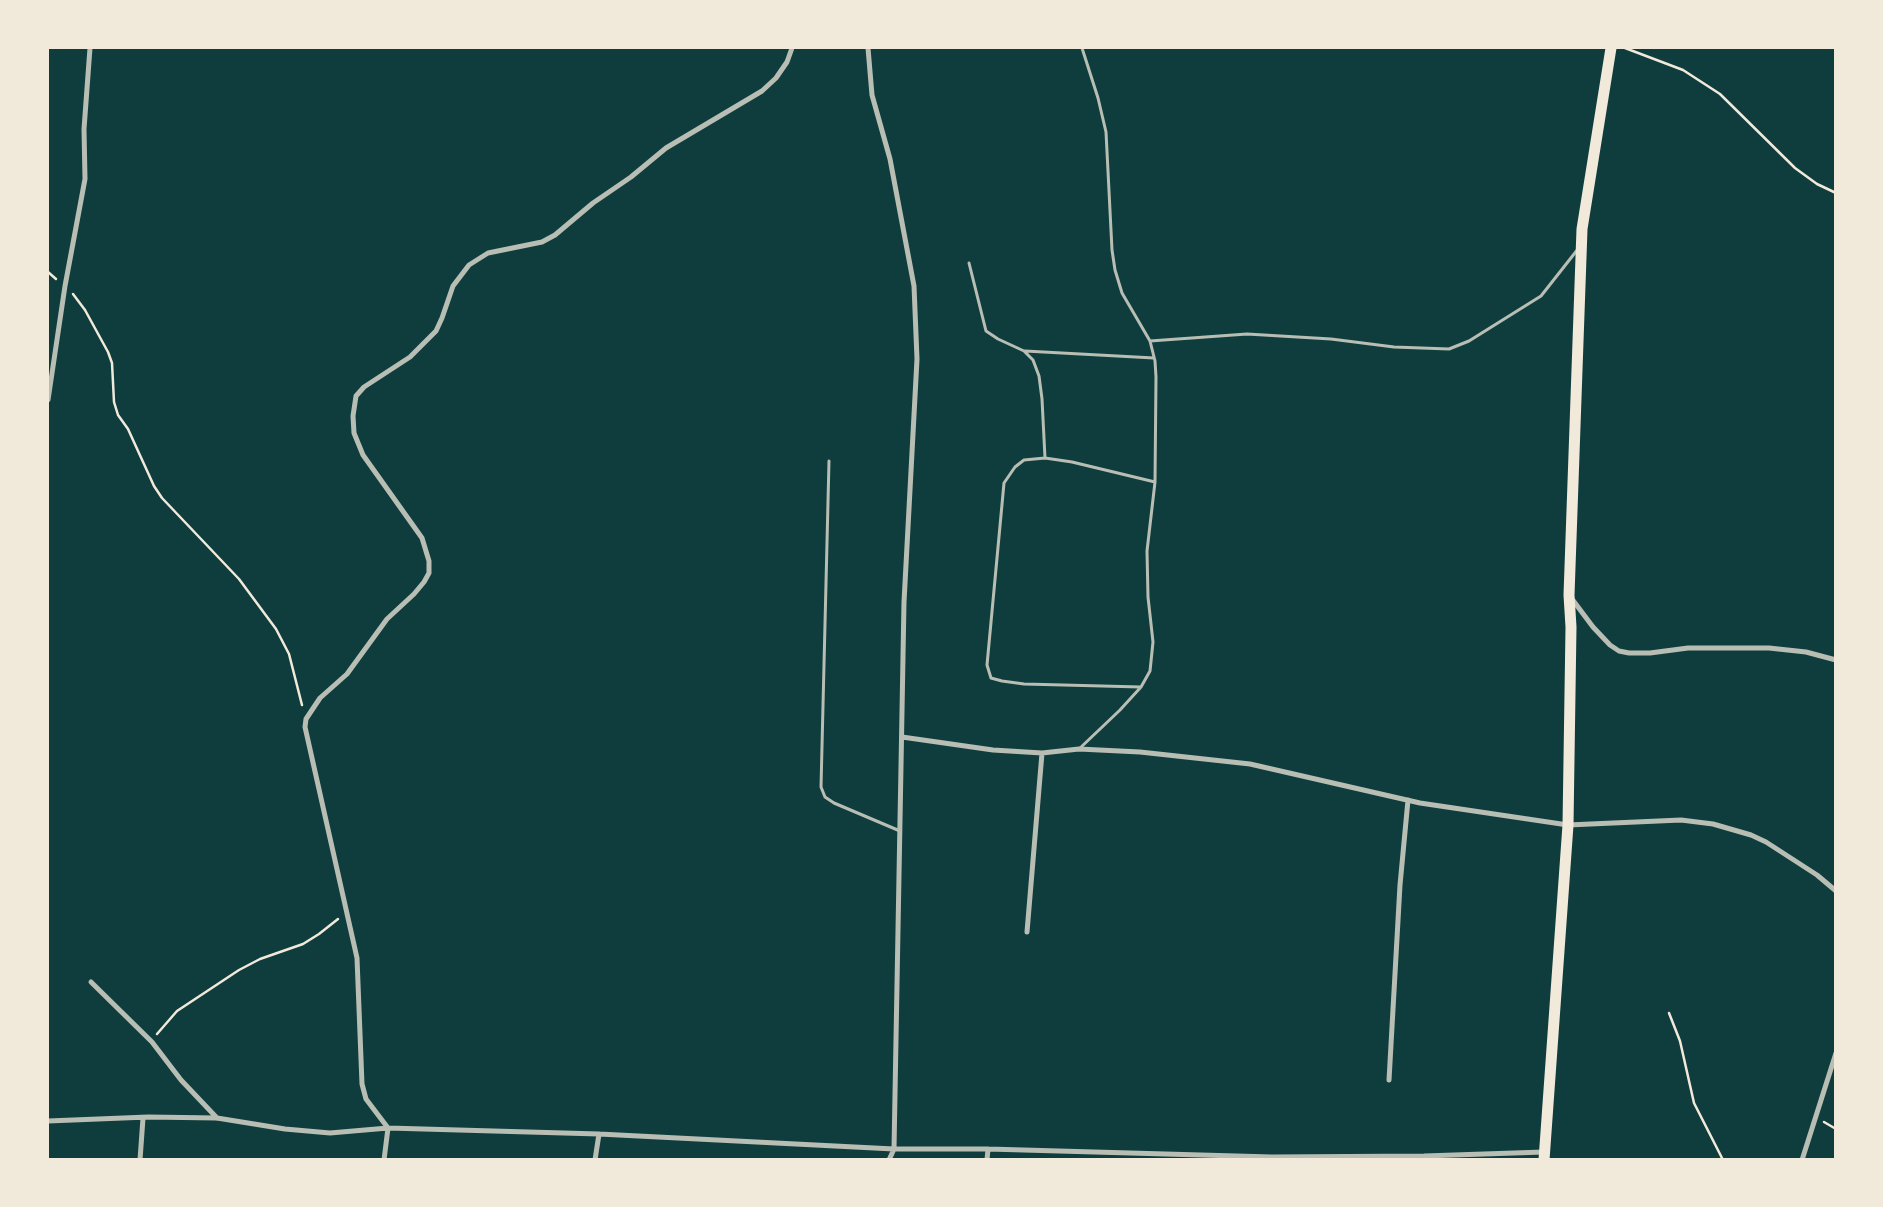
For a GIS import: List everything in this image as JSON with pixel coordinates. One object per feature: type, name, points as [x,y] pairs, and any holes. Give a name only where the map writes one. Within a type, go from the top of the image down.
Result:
[{"type":"highway","points":[[1544,1156],[1568,825],[1571,627],[1569,595],[1581,245],[1611,48]]},
{"type":"street","points":[[48,400],[65,286],[86,179],[84,128],[90,48]]},
{"type":"street","points":[[384,1160],[388,1128],[366,1099],[362,1084],[356,958],[306,737],[306,719],[320,698],[355,664],[373,636],[387,619],[424,582],[429,573],[429,561],[422,538],[363,455],[354,433],[353,408],[356,396],[364,387],[410,357],[436,331],[453,286],[469,265],[488,253],[542,242],[555,235],[593,203],[666,148],[762,91],[776,78],[787,62],[792,48]]},
{"type":"street","points":[[868,48],[872,95],[890,159],[914,286],[917,359],[904,602],[894,1149],[889,1160]]},
{"type":"street","points":[[1569,595],[1592,627],[1619,651],[1650,653],[1688,648],[1769,648],[1806,652],[1836,660]]},
{"type":"street","points":[[902,737],[993,750],[1042,753],[1079,749],[1140,752],[1250,764],[1408,800],[1568,825],[1681,820],[1713,824],[1751,834],[1766,842],[1817,875],[1836,891]]},
{"type":"street","points":[[1027,932],[1042,753]]},
{"type":"street","points":[[1389,1080],[1400,885],[1408,800]]},
{"type":"street","points":[[91,982],[152,1042],[181,1080],[218,1118]]},
{"type":"street","points":[[1802,1160],[1836,1053]]},
{"type":"street","points":[[140,1160],[143,1118]]},
{"type":"street","points":[[48,1121],[218,1118],[285,1129],[330,1133],[388,1128],[599,1134],[894,1149],[988,1149],[1272,1158],[1544,1156]]},
{"type":"street","points":[[596,1160],[599,1134]]},
{"type":"street","points":[[987,1160],[988,1149]]},
{"type":"lane","points":[[1079,749],[1141,687],[1150,671],[1153,658],[1148,597],[1147,551],[1155,482],[1156,378],[1150,342],[1122,293],[1115,270],[1112,250],[1106,132],[1098,98],[1082,48]]},
{"type":"lane","points":[[1150,342],[1247,334],[1331,339],[1394,347],[1449,349],[1469,341],[1541,296],[1581,245]]},
{"type":"lane","points":[[969,263],[986,331],[1024,351],[1033,360],[1042,400],[1045,458]]},
{"type":"lane","points":[[1024,351],[1154,358]]},
{"type":"lane","points":[[1141,687],[1002,682],[991,678],[987,665],[1004,483],[1015,467],[1024,460],[1045,458],[1072,462],[1155,482]]},
{"type":"lane","points":[[829,461],[821,787],[824,797],[834,803],[901,831]]},
{"type":"path","points":[[1625,48],[1683,70],[1720,94],[1796,168],[1817,184],[1836,193]]},
{"type":"path","points":[[48,272],[74,294],[86,310],[108,352],[112,363],[114,402],[118,415],[130,435],[154,486],[162,498],[238,579],[276,629],[289,654],[306,719]]},
{"type":"path","points":[[152,1042],[177,1010],[246,966],[303,944],[319,934],[346,911]]},
{"type":"path","points":[[1668,1013],[1680,1041],[1694,1103],[1723,1160]]}]
